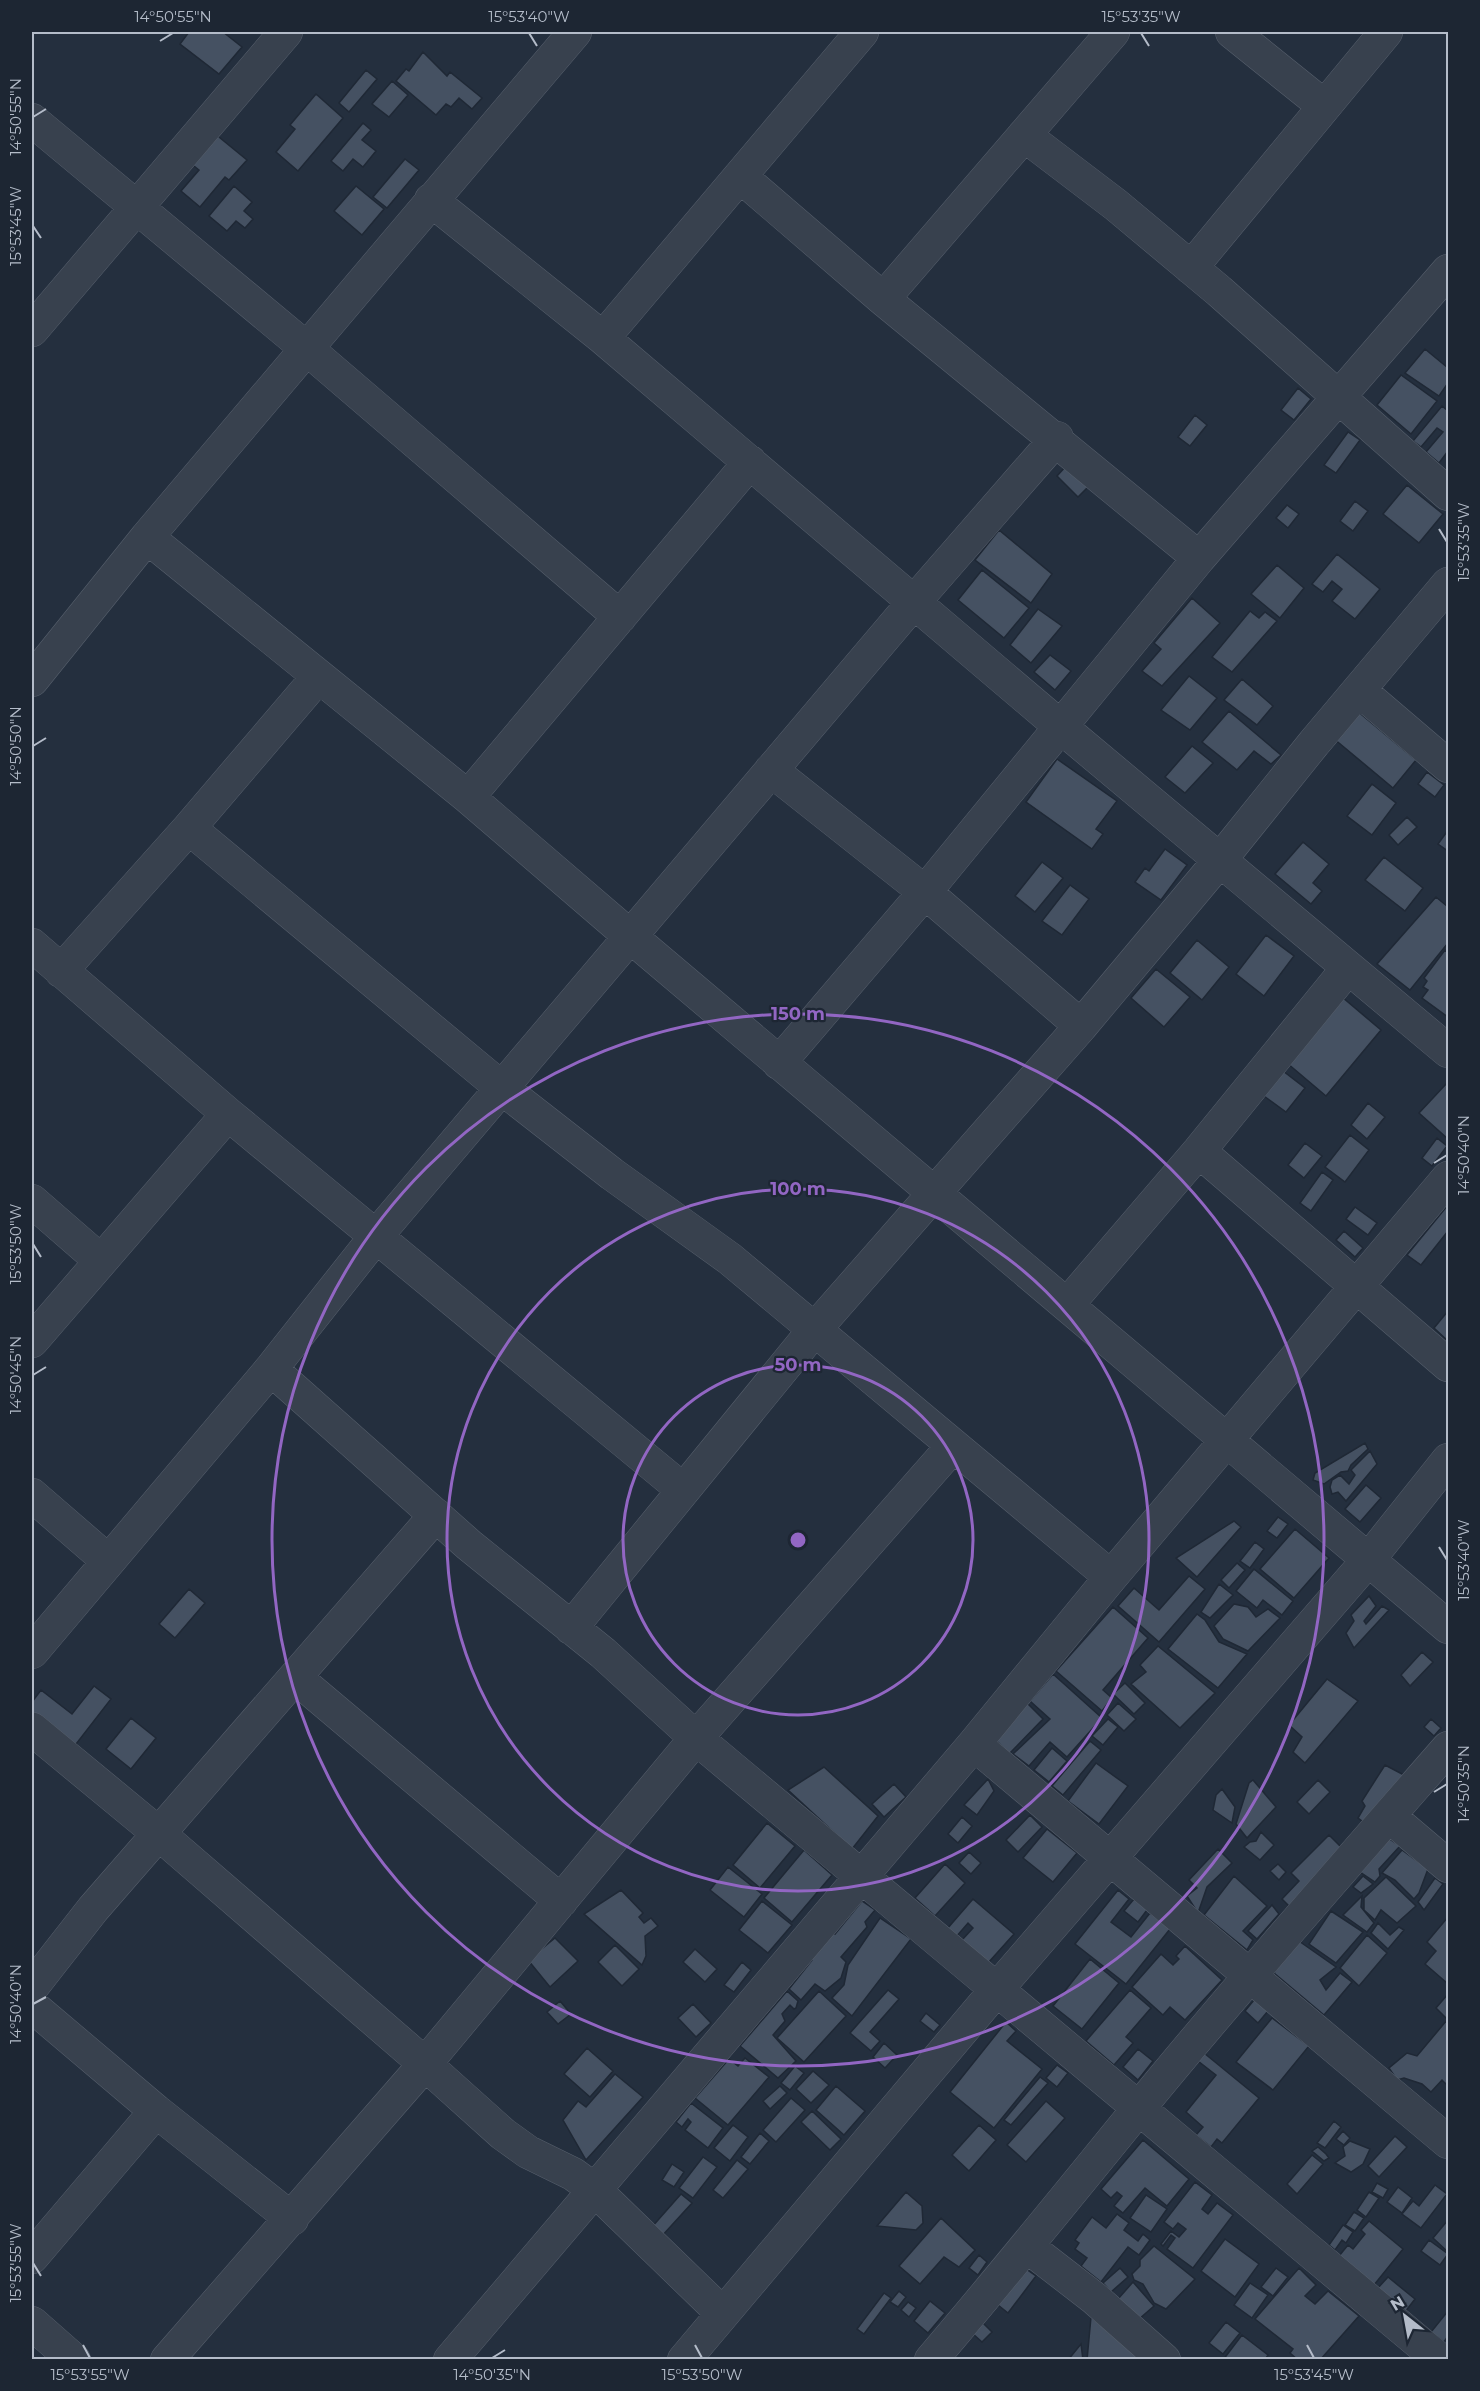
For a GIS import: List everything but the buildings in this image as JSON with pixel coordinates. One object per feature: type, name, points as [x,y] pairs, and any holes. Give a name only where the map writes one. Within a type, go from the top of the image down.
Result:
[{"type":"street","points":[[34,671],[575,32]]},
{"type":"street","points":[[603,338],[862,32]]},
{"type":"street","points":[[883,298],[1113,32]]},
{"type":"street","points":[[1232,32],[1324,106]]},
{"type":"street","points":[[1191,268],[1386,32]]},
{"type":"street","points":[[32,330],[136,208],[268,38]]},
{"type":"street","points":[[32,120],[306,348],[620,617]]},
{"type":"street","points":[[1024,135],[1116,205],[1191,268],[1449,494]]},
{"type":"street","points":[[740,176],[883,298],[1057,438],[1199,558]]},
{"type":"street","points":[[431,200],[603,338],[1061,727],[1449,1051]]},
{"type":"street","points":[[779,1063],[925,892],[1199,558],[1449,271]]},
{"type":"street","points":[[32,1652],[107,1560],[271,1369],[377,1235],[914,602],[1057,438]]},
{"type":"street","points":[[468,797],[750,462]]},
{"type":"street","points":[[147,537],[468,797],[631,938],[1449,1627]]},
{"type":"street","points":[[571,1628],[682,1489],[815,1329],[1081,1026],[1449,584]]},
{"type":"street","points":[[62,971],[189,828],[318,677]]},
{"type":"street","points":[[1359,690],[1449,766]]},
{"type":"street","points":[[771,770],[925,892],[1081,1026]]},
{"type":"street","points":[[189,828],[503,1089],[612,1174],[730,1259],[1111,1577]]},
{"type":"street","points":[[32,945],[228,1114],[682,1489]]},
{"type":"street","points":[[1066,1305],[1199,1151],[1348,968]]},
{"type":"street","points":[[32,1341],[228,1114]]},
{"type":"street","points":[[1199,1151],[1449,1365]]},
{"type":"street","points":[[450,2360],[860,1875],[974,1744],[1111,1577],[1449,1178]]},
{"type":"street","points":[[32,1201],[101,1261]]},
{"type":"street","points":[[271,1369],[500,1572],[603,1653],[696,1738],[1440,2360]]},
{"type":"street","points":[[167,2360],[426,2064],[696,1738],[953,1446]]},
{"type":"street","points":[[684,2360],[997,1989],[1369,1559],[1449,1460]]},
{"type":"street","points":[[32,1495],[107,1560]]},
{"type":"street","points":[[32,1987],[93,1908],[436,1515]]},
{"type":"street","points":[[295,1677],[561,1901]]},
{"type":"street","points":[[32,1729],[158,1833],[426,2064],[516,2145],[573,2174],[595,2190],[722,2313]]},
{"type":"street","points":[[974,1744],[1252,1974],[1449,2142]]},
{"type":"street","points":[[931,2360],[1028,2247],[1139,2108],[1252,1974],[1449,1748]]},
{"type":"street","points":[[1389,1816],[1449,1866]]},
{"type":"street","points":[[32,2006],[156,2111],[292,2219]]},
{"type":"street","points":[[32,2257],[156,2111]]},
{"type":"street","points":[[1028,2247],[1095,2298],[1164,2360]]},
{"type":"street","points":[[32,2323],[74,2360]]}]
